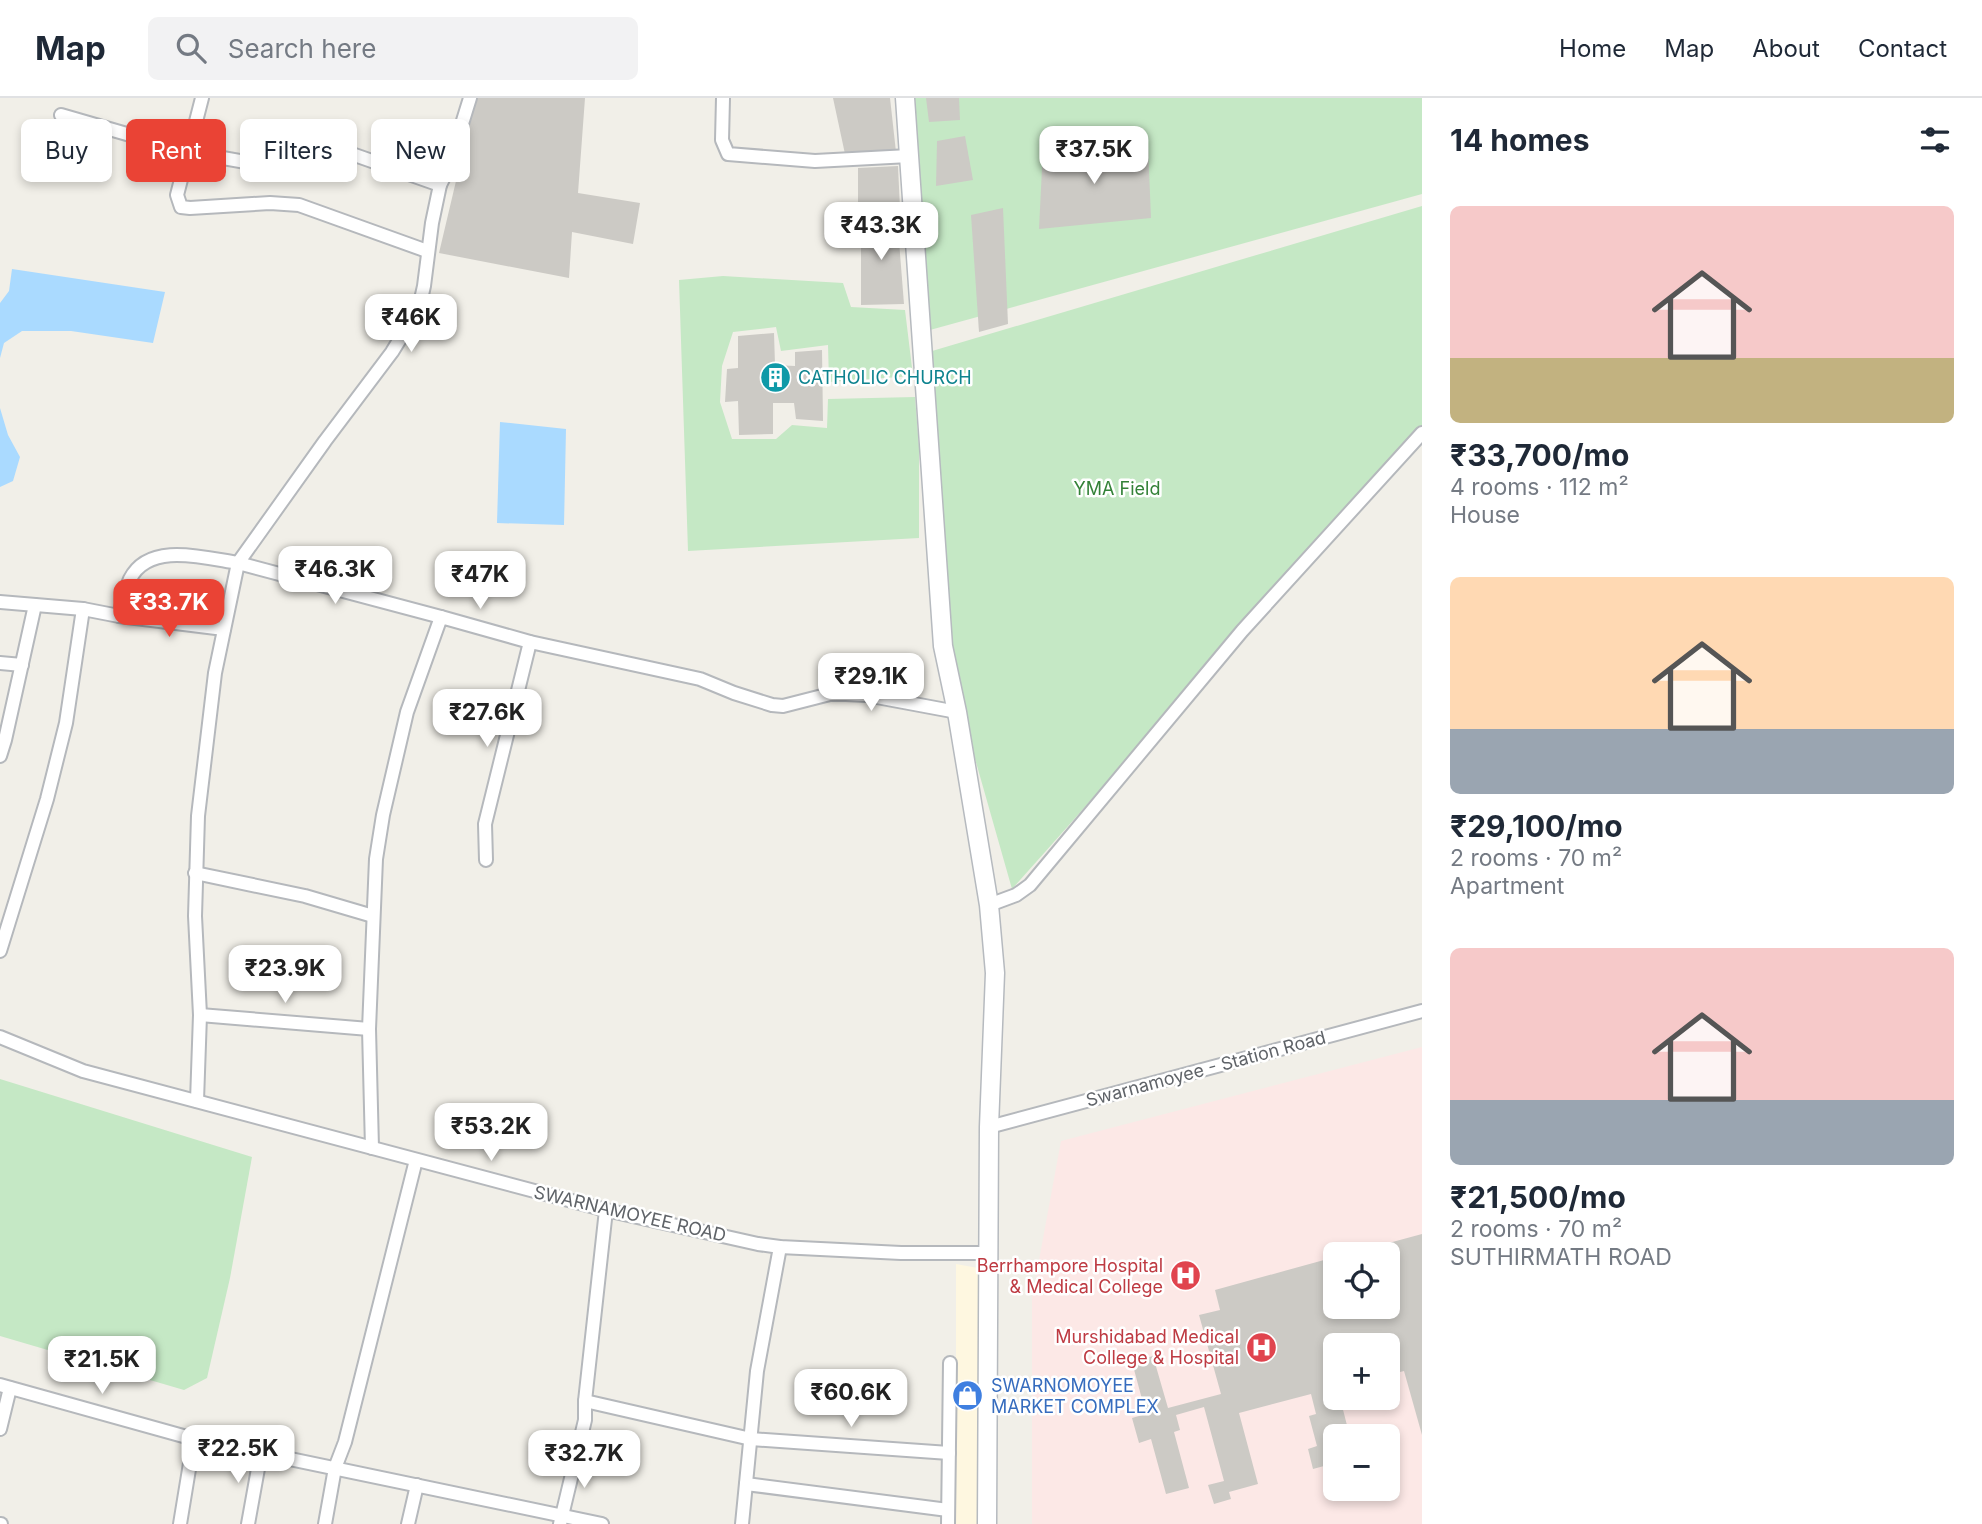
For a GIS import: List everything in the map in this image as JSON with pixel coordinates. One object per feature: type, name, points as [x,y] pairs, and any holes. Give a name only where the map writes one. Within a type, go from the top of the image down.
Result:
[{"type":"street","points":[[197,119],[202,98]]},
{"type":"street","points":[[197,1101],[200,1015],[195,873],[198,816],[215,673],[238,563],[392,352],[419,308],[440,185],[448,169],[470,98]]},
{"type":"street","points":[[723,98],[722,141],[728,154],[815,161],[909,156]]},
{"type":"street","points":[[905,98],[943,646],[957,712],[989,905],[995,973],[989,1127],[987,1524]]},
{"type":"street","points":[[61,115],[126,134]]},
{"type":"street","points":[[357,157],[440,185]]},
{"type":"street","points":[[181,182],[177,195],[181,207],[270,203],[299,205],[427,251]]},
{"type":"street","points":[[989,905],[1016,895],[1030,885],[1242,631],[1422,433]]},
{"type":"street","points":[[118,616],[130,579],[142,565],[163,555],[184,555],[238,563],[530,642],[700,679],[772,705],[783,706],[830,694],[846,694],[866,695],[957,712]]},
{"type":"street","points":[[0,602],[83,609],[224,629]]},
{"type":"street","points":[[0,757],[35,604]]},
{"type":"street","points":[[0,951],[47,799],[66,723],[83,609]]},
{"type":"street","points":[[372,1147],[369,1029],[376,859],[407,712],[441,617]]},
{"type":"street","points":[[486,860],[485,824],[530,642]]},
{"type":"street","points":[[0,663],[22,665]]},
{"type":"street","points":[[195,873],[305,896],[373,916]]},
{"type":"street","name":"Swarnamoyee - Station Road","points":[[989,1127],[1422,1011]]},
{"type":"street","points":[[200,1015],[369,1029]]},
{"type":"street","name":"SWARNAMOYEE ROAD","points":[[0,1037],[83,1070],[606,1210],[780,1247],[901,1253],[988,1253]]},
{"type":"street","points":[[325,1524],[335,1468],[345,1442],[416,1160]]},
{"type":"street","points":[[561,1520],[585,1420],[606,1210]]},
{"type":"street","points":[[742,1524],[757,1371],[780,1247]]},
{"type":"street","points":[[948,1524],[950,1363]]},
{"type":"street","points":[[0,1429],[5,1387],[194,1439],[417,1485],[561,1520],[602,1524]]},
{"type":"street","points":[[585,1401],[751,1439],[949,1453]]},
{"type":"street","points":[[180,1524],[194,1439]]},
{"type":"street","points":[[248,1524],[261,1452]]},
{"type":"street","points":[[746,1484],[948,1510]]},
{"type":"street","points":[[408,1524],[417,1485]]},
{"type":"shaded area","name":"Berrhampore Hospital & Medical College","points":[[1422,1047],[1422,1524],[1032,1524],[1032,1298],[1061,1141]]},
{"type":"shaded area","name":"SWARNOMOYEE MARKET COMPLEX","points":[[956,1264],[978,1268],[982,1524],[956,1524]]},
{"type":"green space","points":[[915,98],[1422,98],[1422,194],[930,330]]},
{"type":"green space","name":"YMA Field","points":[[1422,206],[1422,425],[1349,503],[1012,889],[943,646],[922,354]]},
{"type":"green space","points":[[723,276],[843,283],[851,307],[905,310],[913,376],[829,382],[828,345],[781,351],[776,327],[733,332],[722,366],[720,402],[732,439],[776,439],[792,425],[827,428],[828,399],[915,397],[919,447],[919,538],[688,551],[679,280]]},
{"type":"green space","points":[[0,1079],[252,1157],[230,1278],[207,1378],[184,1390],[0,1336]]},
{"type":"water","points":[[12,269],[165,292],[153,343],[71,331],[22,331],[4,343],[0,358],[0,303],[9,291]]},
{"type":"water","points":[[0,408],[8,435],[20,457],[13,481],[0,487]]},
{"type":"water","points":[[500,422],[566,429],[564,525],[497,523]]},
{"type":"building","points":[[473,98],[585,98],[578,193],[640,203],[633,244],[572,232],[569,278],[439,253],[456,182],[470,182],[470,122]]},
{"type":"building","points":[[833,98],[890,98],[896,152],[845,154]]},
{"type":"building","points":[[926,98],[959,98],[960,120],[929,122]]},
{"type":"building","points":[[965,136],[973,180],[936,186],[937,141]]},
{"type":"building","points":[[1148,146],[1151,218],[1039,229],[1043,148]]},
{"type":"building","points":[[898,166],[900,209],[858,212],[858,168]]},
{"type":"building","points":[[1003,208],[1008,324],[979,332],[971,215]]},
{"type":"building","points":[[897,216],[904,304],[861,305],[861,219]]},
{"type":"building","name":"CATHOLIC CHURCH","points":[[774,333],[775,365],[795,366],[795,352],[822,350],[823,421],[796,419],[794,403],[773,403],[773,434],[739,435],[738,401],[725,402],[727,369],[738,368],[738,336]]},
{"type":"building","points":[[1422,1234],[1422,1435],[1404,1371],[1400,1372],[1400,1333],[1323,1333],[1323,1410],[1343,1410],[1347,1424],[1323,1424],[1323,1466],[1313,1469],[1308,1449],[1317,1446],[1309,1416],[1316,1414],[1311,1394],[1239,1413],[1258,1484],[1229,1492],[1231,1499],[1214,1504],[1208,1485],[1224,1481],[1204,1407],[1176,1415],[1180,1430],[1174,1432],[1189,1488],[1166,1494],[1151,1439],[1139,1443],[1132,1418],[1146,1414],[1132,1362],[1153,1356],[1168,1408],[1221,1394],[1199,1315],[1220,1310],[1215,1290],[1323,1260],[1323,1319],[1400,1319],[1400,1242],[1392,1242]]},
{"type":"place","name":"CATHOLIC CHURCH","points":[[775,378]]},
{"type":"place","name":"Berrhampore Hospital & Medical College","points":[[1186,1276]]},
{"type":"place","name":"Murshidabad Medical College & Hospital","points":[[1262,1347]]},
{"type":"place","name":"SWARNOMOYEE MARKET COMPLEX","points":[[968,1396]]}]
